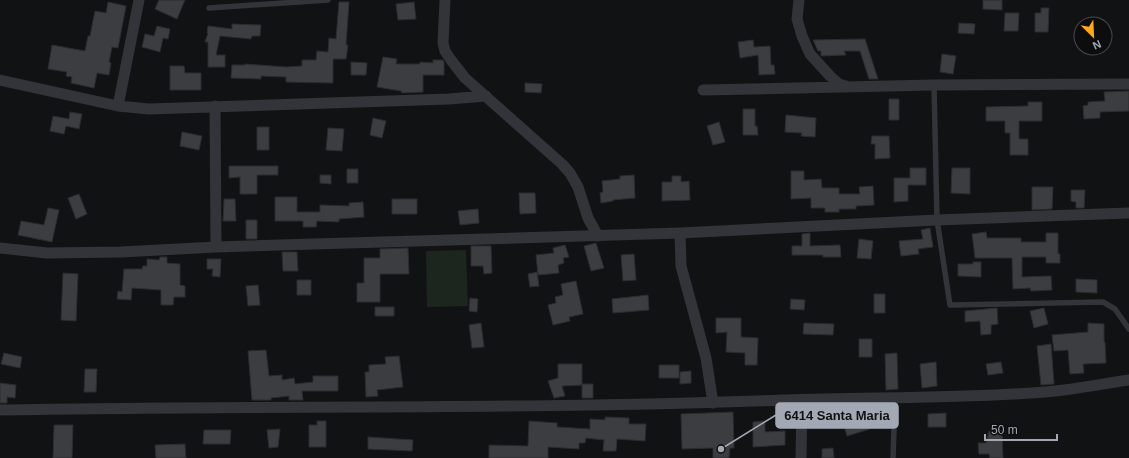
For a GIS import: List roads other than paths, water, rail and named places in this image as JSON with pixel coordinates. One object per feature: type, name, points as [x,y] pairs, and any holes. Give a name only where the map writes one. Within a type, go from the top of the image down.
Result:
[{"type":"street","points":[[118,106],[139,0]]},
{"type":"street","points":[[444,0],[443,43],[451,60],[465,78],[552,154],[570,174],[578,187],[588,218],[598,236]]},
{"type":"street","points":[[799,0],[797,19],[802,36],[810,54],[839,84],[851,87]]},
{"type":"street","points":[[0,80],[118,106],[149,109],[449,99],[486,96]]},
{"type":"street","points":[[703,90],[934,85],[1129,84]]},
{"type":"street","points":[[215,106],[216,247]]},
{"type":"street","points":[[0,248],[47,252],[121,252],[216,247],[680,233],[937,220],[1129,213]]},
{"type":"street","points":[[680,233],[681,266],[706,358],[713,403]]},
{"type":"street","points":[[0,410],[713,403],[895,399],[1047,392],[1129,380]]},
{"type":"street","points":[[801,458],[802,400]]},
{"type":"lane","points":[[209,8],[328,0]]},
{"type":"lane","points":[[934,85],[937,220],[950,305],[1103,302],[1115,310],[1129,329]]},
{"type":"lane","points":[[893,458],[895,399]]},
{"type":"place","name":"6414 Santa Maria","points":[[721,449]]}]
